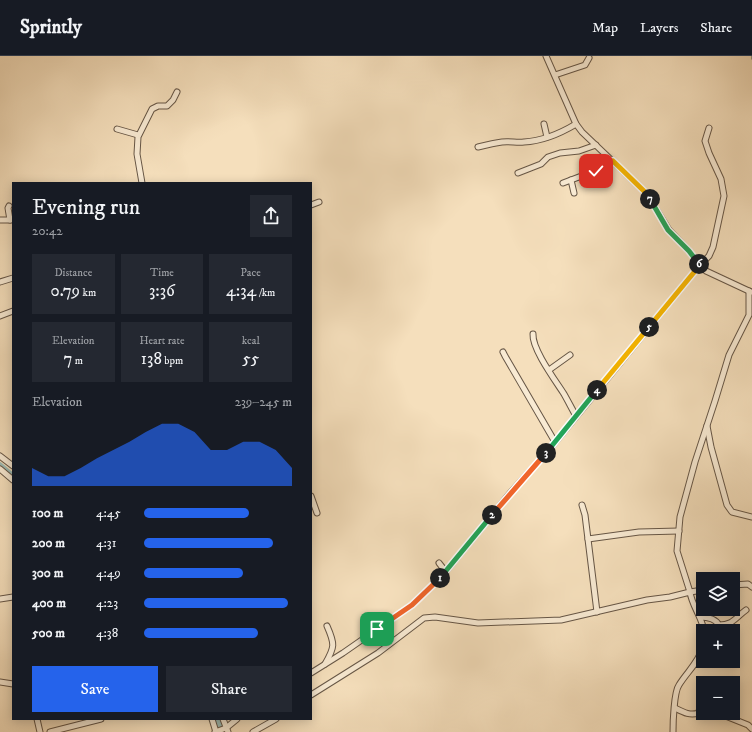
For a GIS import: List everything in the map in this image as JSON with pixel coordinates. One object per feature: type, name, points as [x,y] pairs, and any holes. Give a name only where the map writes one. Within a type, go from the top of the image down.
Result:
[{"type":"street","points":[[546,56],[576,124],[582,132],[647,194],[668,230],[706,271],[750,292],[749,315],[729,355],[687,489],[679,531],[677,551],[694,606],[703,624]]},
{"type":"street","points":[[555,75],[584,65],[588,58]]},
{"type":"street","points":[[142,182],[138,154],[138,135],[152,109],[158,106],[167,106],[173,100],[177,92]]},
{"type":"street","points":[[544,124],[547,137]]},
{"type":"street","points":[[478,146],[506,142],[528,142],[564,131],[576,124]]},
{"type":"street","points":[[312,672],[412,605],[446,572],[511,492],[555,442],[709,256],[713,247],[724,196],[721,179],[709,154],[705,141],[709,128]]},
{"type":"street","points":[[117,129],[138,135]]},
{"type":"street","points":[[518,173],[541,164],[548,158],[560,153],[579,151],[596,145]]},
{"type":"street","points":[[563,183],[608,166],[613,161]]},
{"type":"street","points":[[571,180],[574,193]]},
{"type":"street","points":[[312,205],[319,202]]},
{"type":"street","points":[[0,220],[10,220],[7,207]]},
{"type":"street","points":[[0,282],[12,278]]},
{"type":"street","points":[[0,316],[12,311]]},
{"type":"street","points":[[533,334],[535,345],[576,416]]},
{"type":"street","points":[[503,352],[555,442]]},
{"type":"street","points":[[549,370],[570,355]]},
{"type":"street","points":[[707,426],[711,447],[727,505],[732,512],[752,517]]},
{"type":"street","points":[[0,456],[12,465]]},
{"type":"street","points":[[0,469],[12,479]]},
{"type":"street","points":[[312,499],[317,513]]},
{"type":"street","points":[[582,505],[585,515],[597,612]]},
{"type":"street","points":[[588,539],[639,532],[679,531]]},
{"type":"street","points":[[439,563],[446,572]]},
{"type":"street","points":[[740,585],[748,584],[752,587]]},
{"type":"street","points":[[312,694],[378,653],[424,618],[435,617],[478,623],[561,620],[647,600],[696,591]]},
{"type":"street","points":[[0,599],[12,597]]},
{"type":"street","points":[[700,617],[707,617],[716,621],[719,625],[726,625],[732,623],[746,610]]},
{"type":"street","points":[[324,665],[333,650],[332,637],[327,626]]},
{"type":"street","points":[[673,732],[676,693],[678,686],[696,662]]},
{"type":"street","points":[[0,682],[12,684]]},
{"type":"street","points":[[675,708],[688,714],[696,713]]},
{"type":"street","points":[[37,720],[40,732]]},
{"type":"street","points":[[50,732],[94,720]]},
{"type":"street","points":[[212,720],[216,732],[226,730],[236,720]]},
{"type":"street","points":[[223,720],[226,730]]},
{"type":"street","points":[[253,732],[274,720]]},
{"type":"street","points":[[736,720],[748,725],[752,729]]},
{"type":"waterway","points":[[0,465],[12,475]]},
{"type":"waterway","points":[[218,720],[221,732]]},
{"type":"route","points":[[377,629],[412,605],[442,576],[511,492],[548,451],[700,265],[689,251],[668,230],[647,194],[613,161],[608,166],[596,171]]}]
